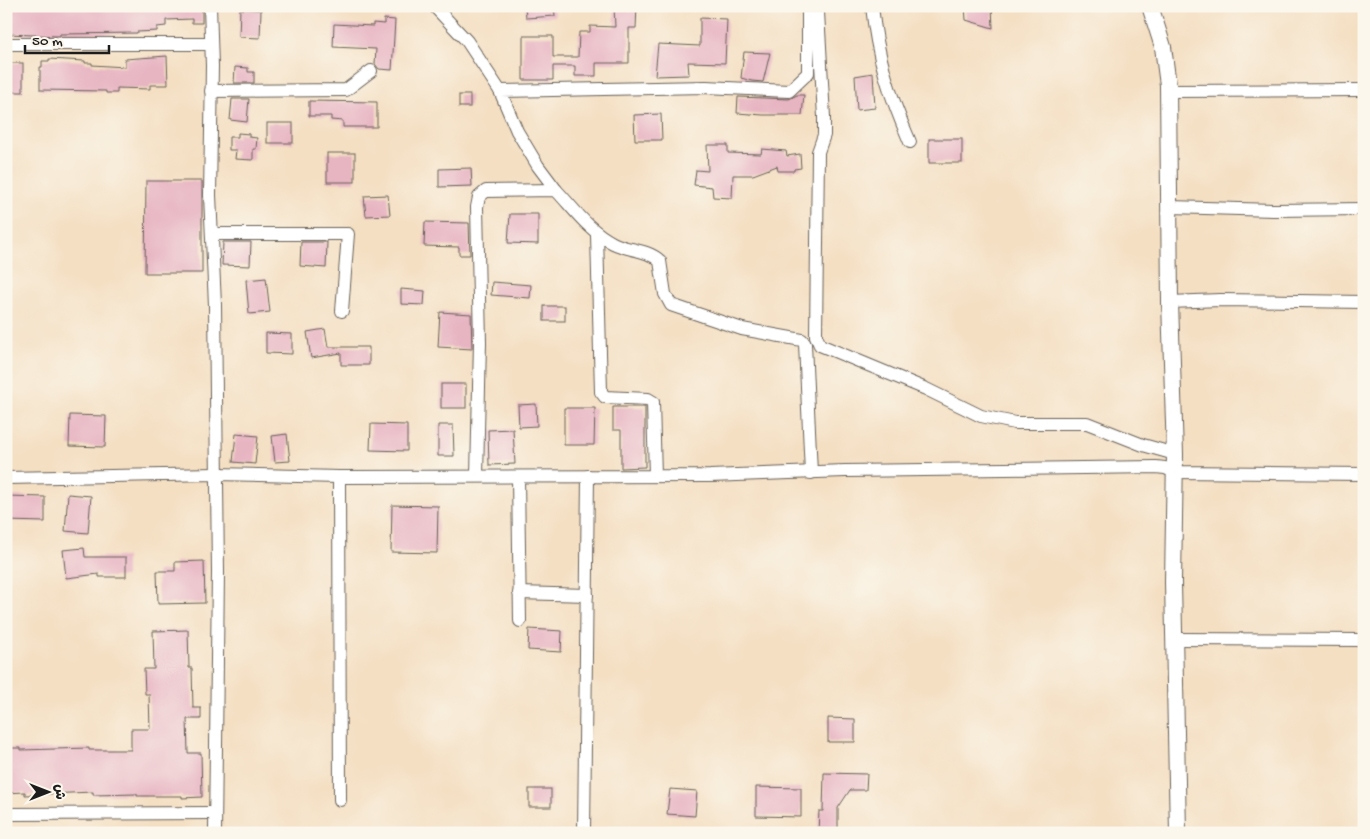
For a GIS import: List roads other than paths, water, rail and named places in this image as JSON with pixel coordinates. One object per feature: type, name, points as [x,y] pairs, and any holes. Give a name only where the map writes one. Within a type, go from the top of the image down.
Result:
[{"type":"main road","points":[[1154,10],[1165,56],[1168,91],[1170,302],[1176,472],[1173,582],[1178,833]]},
{"type":"street","points":[[210,6],[210,195],[215,305],[218,572],[214,833]]},
{"type":"street","points":[[434,6],[467,42],[500,91],[517,131],[538,166],[556,190],[597,234],[615,244],[654,255],[660,261],[665,294],[671,305],[742,329],[802,340],[805,344],[811,473]]},
{"type":"street","points":[[500,91],[706,87],[790,91],[808,74],[808,6]]},
{"type":"street","points":[[820,6],[818,12],[824,124],[824,135],[818,152],[816,336],[820,345],[926,389],[981,416],[1015,423],[1087,423],[1143,445],[1175,454]]},
{"type":"street","points":[[872,6],[876,40],[885,76],[894,104],[910,142]]},
{"type":"street","points":[[6,44],[210,44]]},
{"type":"street","points":[[211,91],[346,90],[371,71]]},
{"type":"street","points":[[1168,91],[1364,90]]},
{"type":"street","points":[[477,476],[480,342],[477,207],[479,198],[486,191],[556,190]]},
{"type":"street","points":[[1170,207],[1274,210],[1364,209]]},
{"type":"street","points":[[212,234],[348,234],[342,311]]},
{"type":"street","points":[[597,234],[601,392],[605,398],[648,399],[653,402],[655,476]]},
{"type":"street","points":[[1170,302],[1220,300],[1364,302]]},
{"type":"street","points":[[6,478],[216,474],[339,477],[710,476],[1156,467],[1176,472],[1364,474]]},
{"type":"street","points":[[518,476],[520,621]]},
{"type":"street","points":[[584,833],[588,476]]},
{"type":"street","points":[[339,477],[340,800]]},
{"type":"street","points":[[520,593],[587,595]]},
{"type":"street","points":[[1174,639],[1364,640]]},
{"type":"street","points":[[6,814],[214,813]]}]
